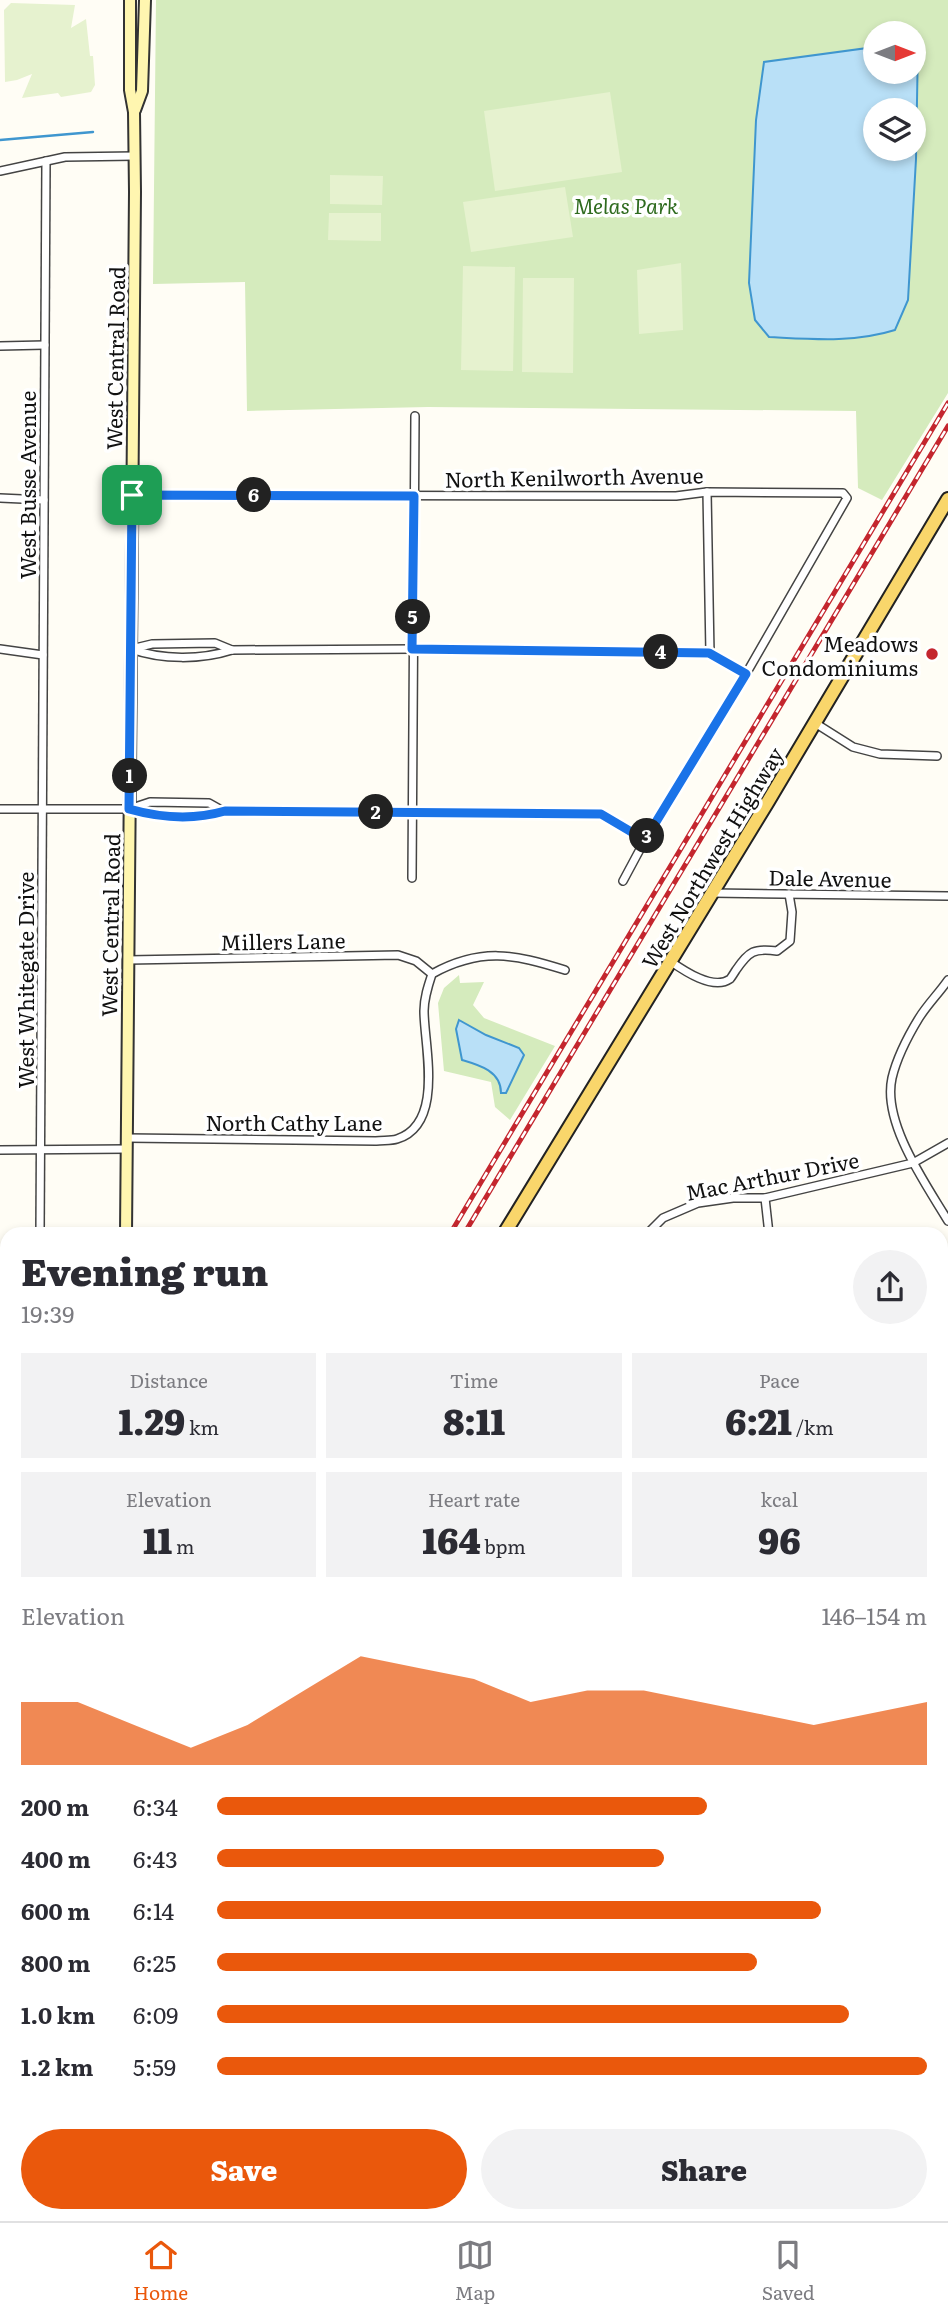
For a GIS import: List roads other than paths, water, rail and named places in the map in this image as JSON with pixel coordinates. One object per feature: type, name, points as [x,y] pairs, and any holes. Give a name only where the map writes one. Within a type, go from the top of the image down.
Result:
[{"type":"main road","name":"West Central Road","points":[[126,1227],[135,156],[134,112],[130,90],[130,0]]},
{"type":"main road","name":"West Central Road","points":[[134,112],[142,91],[145,0]]},
{"type":"main road","name":"West Northwest Highway","points":[[508,1227],[948,499]]},
{"type":"street","points":[[0,171],[65,157],[135,156]]},
{"type":"street","name":"West Busse Avenue","points":[[41,810],[46,161]]},
{"type":"street","points":[[0,346],[45,345]]},
{"type":"street","points":[[412,878],[415,416]]},
{"type":"street","points":[[707,492],[709,653]]},
{"type":"street","name":"North Kenilworth Avenue","points":[[132,495],[676,496],[707,492],[843,493],[847,498],[746,674]]},
{"type":"street","points":[[0,498],[44,500]]},
{"type":"street","points":[[131,649],[152,644],[215,643],[232,650]]},
{"type":"street","points":[[0,649],[43,655]]},
{"type":"street","points":[[131,649],[151,656],[213,656],[232,650],[412,649],[709,653],[746,674],[623,881]]},
{"type":"street","points":[[815,723],[853,747],[880,754],[937,756]]},
{"type":"street","points":[[129,809],[150,802],[209,803],[225,811]]},
{"type":"street","points":[[0,809],[129,809],[150,815],[204,818],[225,811],[601,814],[645,840]]},
{"type":"street","name":"West Whitegate Drive","points":[[40,1227],[41,810]]},
{"type":"street","name":"Dale Avenue","points":[[711,894],[948,896]]},
{"type":"street","points":[[670,961],[699,980],[730,979],[745,957],[753,951],[777,951],[790,941],[792,912],[789,894]]},
{"type":"street","name":"Millers Lane","points":[[128,960],[398,955],[416,961],[432,974]]},
{"type":"street","points":[[432,974],[454,962],[502,956],[523,957],[565,970]]},
{"type":"street","name":"North Cathy Lane","points":[[0,1150],[127,1144],[398,1139],[418,1123],[429,1086],[430,1068],[424,1009],[432,974]]},
{"type":"street","points":[[948,980],[920,1016],[903,1046],[891,1079],[892,1106],[899,1131],[913,1163],[948,1221]]},
{"type":"street","name":"Mac Arthur Drive","points":[[654,1227],[663,1218],[698,1203],[733,1198],[765,1198],[913,1163],[948,1143]]},
{"type":"street","points":[[765,1198],[768,1227]]},
{"type":"water","points":[[863,49],[863,84],[917,84],[917,98],[863,98],[863,161],[916,161],[908,300],[895,330],[848,338],[769,337],[755,320],[749,283],[756,120],[764,62]]},
{"type":"water","points":[[459,1020],[486,1035],[519,1048],[524,1055],[506,1093],[501,1093],[497,1079],[488,1070],[462,1060],[456,1029]]},
{"type":"waterway","points":[[0,140],[93,132]]},
{"type":"railway","points":[[454,1227],[948,403]]},
{"type":"railway","points":[[468,1227],[948,426]]},
{"type":"place","name":"Meadows Condominiums","points":[[932,654]]},
{"type":"park label","name":"Melas Park","points":[[626,204]]}]
